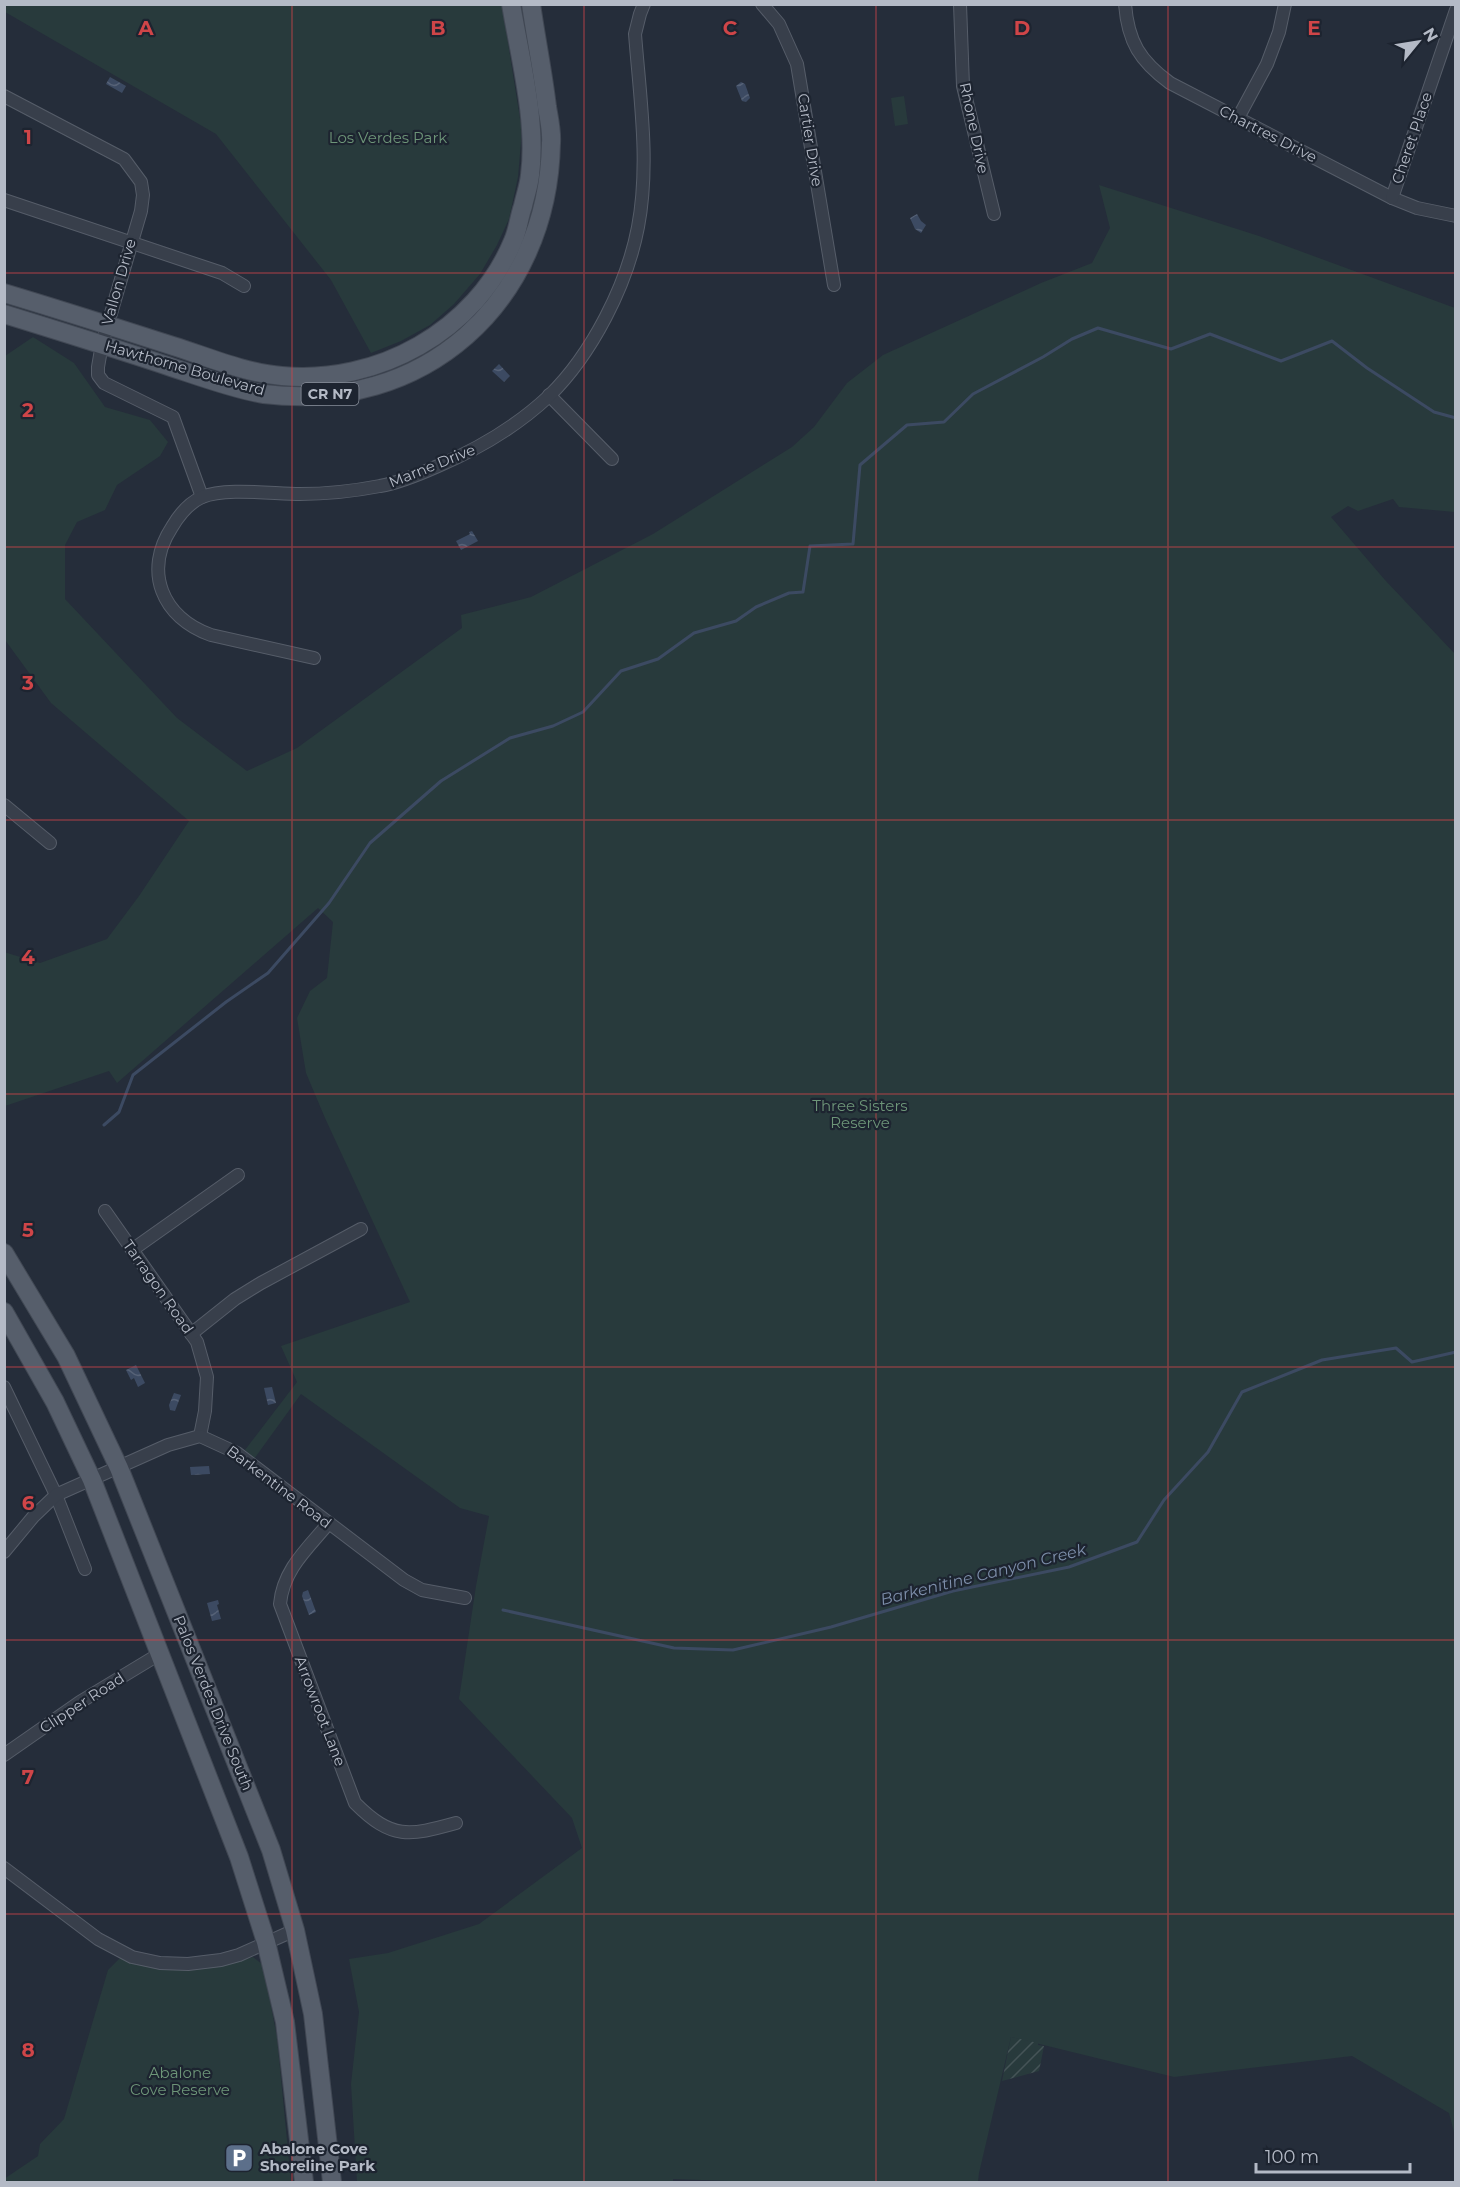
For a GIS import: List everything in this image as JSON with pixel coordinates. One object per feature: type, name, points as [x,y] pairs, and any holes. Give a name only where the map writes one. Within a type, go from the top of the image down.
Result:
[{"type":"main road","name":"Hawthorne Boulevard","points":[[4,293],[234,366],[281,376],[322,377],[369,368],[400,356],[451,324],[477,299],[497,272],[513,240],[530,176],[532,147],[528,107],[511,4]]},
{"type":"main road","name":"Hawthorne Boulevard","points":[[4,314],[203,377],[262,393],[315,396],[360,390],[405,375],[448,352],[479,325],[508,289],[527,254],[542,211],[549,173],[551,141],[531,4]]},
{"type":"main road","points":[[519,269],[518,257],[534,210],[531,202],[524,199]]},
{"type":"main road","name":"Palos Verdes Drive South","points":[[4,1253],[66,1356],[119,1468],[271,1850],[295,1930],[313,2014],[332,2182]]},
{"type":"main road","name":"Palos Verdes Drive South","points":[[4,1312],[55,1402],[92,1480],[239,1857],[266,1942],[285,2022],[304,2182]]},
{"type":"street","name":"Marne Drive","points":[[202,497],[224,492],[304,494],[383,486],[437,466],[486,443],[549,395],[575,365],[613,303],[638,229],[643,196],[644,158],[635,34],[644,4]]},
{"type":"street","name":"Cartier Drive","points":[[762,4],[779,24],[797,64],[834,285]]},
{"type":"street","name":"Rhone Drive","points":[[960,4],[963,86],[994,214]]},
{"type":"street","name":"Chartres Drive","points":[[1125,4],[1131,37],[1139,54],[1152,71],[1170,83],[1392,198],[1426,211],[1455,216]]},
{"type":"street","points":[[1238,118],[1267,64],[1279,32],[1285,4]]},
{"type":"street","name":"Cheret Place","points":[[1392,198],[1455,10]]},
{"type":"street","name":"Vallon Drive","points":[[4,96],[124,159],[141,182],[141,210],[106,324],[98,375],[104,382],[173,417],[202,497]]},
{"type":"street","points":[[4,200],[222,273],[244,286]]},
{"type":"street","points":[[549,395],[612,459]]},
{"type":"street","points":[[202,497],[177,518],[158,554],[158,572],[169,605],[183,621],[197,630],[314,658]]},
{"type":"street","points":[[4,805],[50,843]]},
{"type":"street","points":[[132,1250],[238,1175]]},
{"type":"street","name":"Tarragon Road","points":[[105,1211],[197,1342],[207,1377],[205,1411],[200,1436]]},
{"type":"street","points":[[191,1334],[235,1299],[261,1283],[361,1230]]},
{"type":"street","points":[[4,1387],[56,1495],[84,1569]]},
{"type":"street","points":[[4,1552],[33,1517],[56,1495],[168,1445],[200,1436]]},
{"type":"street","name":"Barkentine Road","points":[[200,1436],[237,1453],[404,1580],[422,1590],[465,1598]]},
{"type":"street","name":"Arrowroot Lane","points":[[328,1524],[291,1568],[281,1589],[280,1604],[355,1803],[370,1818],[395,1831],[417,1833],[456,1823]]},
{"type":"street","name":"Clipper Road","points":[[4,1755],[80,1702],[161,1653]]},
{"type":"street","points":[[4,1868],[98,1939],[132,1957],[160,1963],[188,1964],[221,1960],[239,1955],[295,1930]]},
{"type":"green space","name":"Los Verdes Park","points":[[4,5],[502,5],[522,131],[518,177],[509,219],[480,274],[454,304],[430,325],[401,341],[371,353],[331,280],[216,134],[5,12]]},
{"type":"green space","points":[[904,96],[908,124],[895,126],[891,98]]},
{"type":"green space","name":"Three Sisters Reserve","points":[[1099,185],[1259,236],[1455,308],[1455,512],[1399,507],[1393,499],[1358,511],[1348,506],[1331,517],[1385,580],[1455,654],[1455,2136],[1449,2113],[1352,2056],[1174,2077],[1011,2037],[978,2182],[760,2182],[673,2179],[673,2182],[357,2182],[351,2084],[359,2012],[349,1959],[388,1953],[479,1924],[582,1848],[572,1818],[459,1699],[489,1516],[460,1508],[301,1394],[254,1459],[245,1450],[297,1382],[281,1346],[410,1302],[306,1073],[297,1018],[310,991],[327,978],[333,922],[318,908],[117,1083],[109,1071],[5,1106],[4,952],[40,963],[107,939],[189,821],[51,703],[5,640],[5,356],[33,337],[74,363],[105,407],[150,420],[168,442],[160,456],[117,485],[105,510],[77,522],[65,545],[65,599],[177,718],[247,771],[297,748],[462,628],[461,615],[531,597],[653,534],[792,447],[814,427],[847,383],[883,355],[1041,283],[1092,263],[1110,228]]},
{"type":"green space","name":"Abalone Cove Reserve","points":[[253,1957],[263,1965],[277,2037],[291,2182],[5,2182],[4,2179],[38,2156],[40,2144],[64,2119],[108,1970],[120,1958],[137,1964],[170,1970],[203,1968]]},
{"type":"green space","points":[[1011,2037],[1044,2046],[1039,2071],[1002,2081]]},
{"type":"water","points":[[110,77],[126,86],[122,93],[106,84]]},
{"type":"water","points":[[741,82],[745,84],[750,98],[746,102],[742,101],[736,86]]},
{"type":"water","points":[[917,214],[926,225],[921,233],[915,229],[910,218]]},
{"type":"water","points":[[499,364],[510,376],[504,382],[492,371]]},
{"type":"water","points":[[472,531],[478,541],[461,550],[456,541]]},
{"type":"water","points":[[136,1365],[145,1383],[138,1387],[134,1378],[131,1380],[126,1370]]},
{"type":"water","points":[[272,1387],[276,1403],[268,1405],[264,1388]]},
{"type":"water","points":[[174,1393],[181,1395],[175,1411],[170,1410],[169,1405]]},
{"type":"water","points":[[209,1466],[210,1474],[191,1475],[190,1467]]},
{"type":"water","points":[[308,1590],[316,1612],[309,1615],[302,1596],[303,1592]]},
{"type":"water","points":[[218,1600],[221,1619],[212,1621],[207,1603]]},
{"type":"waterway","points":[[104,1125],[119,1112],[133,1075],[226,1002],[268,973],[329,903],[370,843],[441,781],[510,738],[553,726],[583,712],[621,671],[658,659],[694,633],[736,621],[756,607],[789,593],[803,592],[810,546],[853,544],[860,465],[907,425],[944,422],[973,394],[1072,339],[1098,328],[1171,349],[1210,334],[1281,361],[1332,341],[1367,368],[1434,412],[1456,418]]},
{"type":"waterway","name":"Barkenitine Canyon Creek","points":[[503,1610],[674,1648],[733,1650],[831,1627],[953,1591],[1069,1567],[1137,1542],[1164,1500],[1208,1452],[1242,1392],[1322,1360],[1396,1348],[1412,1362],[1456,1352]]},
{"type":"place","name":"Abalone Cove Shoreline Park","points":[[239,2158]]}]
